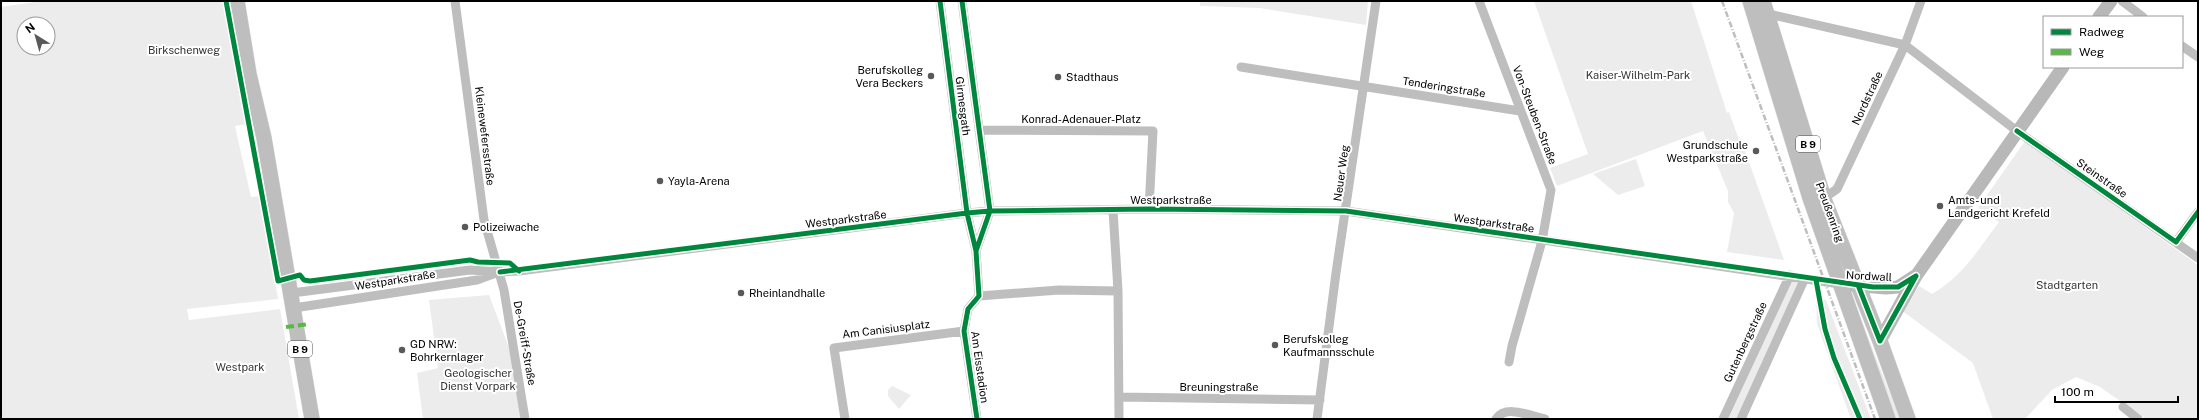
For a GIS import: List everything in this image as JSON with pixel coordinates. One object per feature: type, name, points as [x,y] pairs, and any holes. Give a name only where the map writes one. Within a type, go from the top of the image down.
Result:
[{"type":"main road","name":"B 9","points":[[237,1],[293,301],[312,419]]},
{"type":"main road","name":"Preußenring","points":[[1758,7],[1824,198],[1880,341],[1908,419]]},
{"type":"main road","name":"Preußenring","points":[[1758,7],[1810,198],[1888,419]]},
{"type":"street","name":"Kleinewefersstraße","points":[[455,1],[484,220],[500,272]]},
{"type":"street","name":"Girmesgath","points":[[940,1],[967,213]]},
{"type":"street","name":"Girmesgath","points":[[962,1],[990,211]]},
{"type":"street","name":"Neuer Weg","points":[[1317,419],[1336,273],[1376,1]]},
{"type":"street","name":"Von-Steuben-Straße","points":[[1479,1],[1551,190],[1542,241]]},
{"type":"street","name":"Nordstraße","points":[[1824,198],[1837,189],[1905,45],[1921,1]]},
{"type":"street","points":[[2100,16],[2111,1]]},
{"type":"street","points":[[2122,1],[2142,16]]},
{"type":"street","name":"Steinstraße","points":[[1758,7],[1905,45],[2017,131],[2198,258]]},
{"type":"street","points":[[2183,47],[2198,57]]},
{"type":"street","points":[[1241,67],[1364,86]]},
{"type":"street","name":"Nordwall","points":[[1880,341],[1898,307],[1913,284],[1916,276],[2062,68]]},
{"type":"street","name":"Tenderingstraße","points":[[1364,86],[1520,111]]},
{"type":"street","name":"Konrad-Adenauer-Platz","points":[[979,130],[1153,131],[1149,209]]},
{"type":"street","name":"Westparkstraße","points":[[293,301],[470,270],[500,272],[967,213],[990,211],[1149,209],[1346,211],[1542,241],[1790,275],[1840,284]]},
{"type":"street","points":[[1113,210],[1118,291],[1119,419]]},
{"type":"street","points":[[976,251],[990,211]]},
{"type":"street","points":[[2176,242],[2198,212]]},
{"type":"street","points":[[967,213],[976,251],[979,296],[1059,290],[1118,291]]},
{"type":"street","name":"Westparkstraße","points":[[1509,362],[1542,241]]},
{"type":"street","name":"Westparkstraße","points":[[293,301],[477,280],[500,272]]},
{"type":"street","name":"De-Greiff-Straße","points":[[500,272],[525,419]]},
{"type":"street","name":"Gutenbergstraße","points":[[1723,419],[1790,275]]},
{"type":"street","name":"Nordwall","points":[[1840,284],[1886,288],[1898,287],[1916,276]]},
{"type":"street","points":[[1741,419],[1805,278]]},
{"type":"street","name":"Am Eisstadion","points":[[977,419],[964,331],[968,310],[979,296]]},
{"type":"street","name":"Am Canisiusplatz","points":[[845,419],[834,348],[964,331]]},
{"type":"street","name":"Breuningstraße","points":[[1119,398],[1320,400]]},
{"type":"street","points":[[2123,407],[2138,419]]},
{"type":"street","points":[[1496,419],[1499,414],[1507,410],[1545,419]]},
{"type":"green space","points":[[42,1],[224,1],[247,124],[235,126],[251,197],[260,196],[278,299],[187,309],[189,320],[280,309],[299,419],[1,419],[1,7]]},
{"type":"green space","points":[[1200,1],[1368,1],[1366,25],[1259,8],[1200,6]]},
{"type":"green space","name":"Kaiser-Wilhelm-Park","points":[[1534,1],[1691,1],[1727,113],[1729,112],[1742,148],[1744,148],[1784,260],[1727,252],[1734,213],[1728,202],[1728,191],[1703,131],[1557,186],[1550,168],[1588,154]]},
{"type":"green space","name":"Stadtgarten","points":[[2025,141],[2198,265],[2198,419],[2146,419],[2100,387],[2076,377],[2052,390],[2025,419],[1993,419],[1973,363],[1901,310],[1919,286],[1932,294],[1943,287],[1961,271],[1999,222],[1978,208]]},
{"type":"green space","points":[[1636,159],[1645,186],[1618,195],[1593,174]]},
{"type":"green space","points":[[1792,281],[1801,283],[1738,419],[1728,419]]},
{"type":"green space","name":"Geologischer Dienst Vorpark","points":[[489,295],[519,374],[520,419],[423,419],[417,373],[438,368],[429,300]]},
{"type":"green space","points":[[1816,298],[1826,300],[1871,419],[1851,419],[1817,324]]},
{"type":"green space","points":[[1857,309],[1900,419],[1891,419]]},
{"type":"green space","points":[[892,386],[911,395],[899,409],[888,396],[888,390]]},
{"type":"railway","points":[[1722,1],[1875,419]]},
{"type":"marked path","points":[[286,327],[309,324]]},
{"type":"cycle path","points":[[226,1],[278,281],[300,275],[304,280],[310,281],[470,260],[478,262],[510,263],[519,271]]},
{"type":"cycle path","points":[[940,1],[967,213],[976,251],[979,296],[968,309],[964,331],[977,419]]},
{"type":"cycle path","points":[[962,1],[990,211],[976,251]]},
{"type":"cycle path","points":[[2017,131],[2176,242],[2198,212]]},
{"type":"cycle path","points":[[500,272],[967,213],[990,211],[1149,209],[1346,211],[1873,287],[1898,287],[1916,276]]},
{"type":"cycle path","points":[[1880,341],[1916,276]]},
{"type":"cycle path","points":[[1816,280],[1825,329],[1834,358],[1860,419]]},
{"type":"cycle path","points":[[1858,285],[1880,341]]},
{"type":"place","name":"Berufskolleg Vera Beckers","points":[[931,76]]},
{"type":"place","name":"Stadthaus","points":[[1058,77]]},
{"type":"place","name":"Grundschule Westparkstraße","points":[[1756,151]]},
{"type":"place","name":"Yayla-Arena","points":[[660,181]]},
{"type":"place","name":"Amts- und Landgericht Krefeld","points":[[1940,206]]},
{"type":"place","name":"Polizeiwache","points":[[465,227]]},
{"type":"place","name":"Rheinlandhalle","points":[[741,293]]},
{"type":"place","name":"Berufskolleg Kaufmannsschule","points":[[1275,345]]},
{"type":"place","name":"GD NRW: Bohrkernlager","points":[[402,350]]},
{"type":"park label","name":"Birkschenweg","points":[[184,50]]},
{"type":"park label","name":"Westpark","points":[[240,367]]}]
